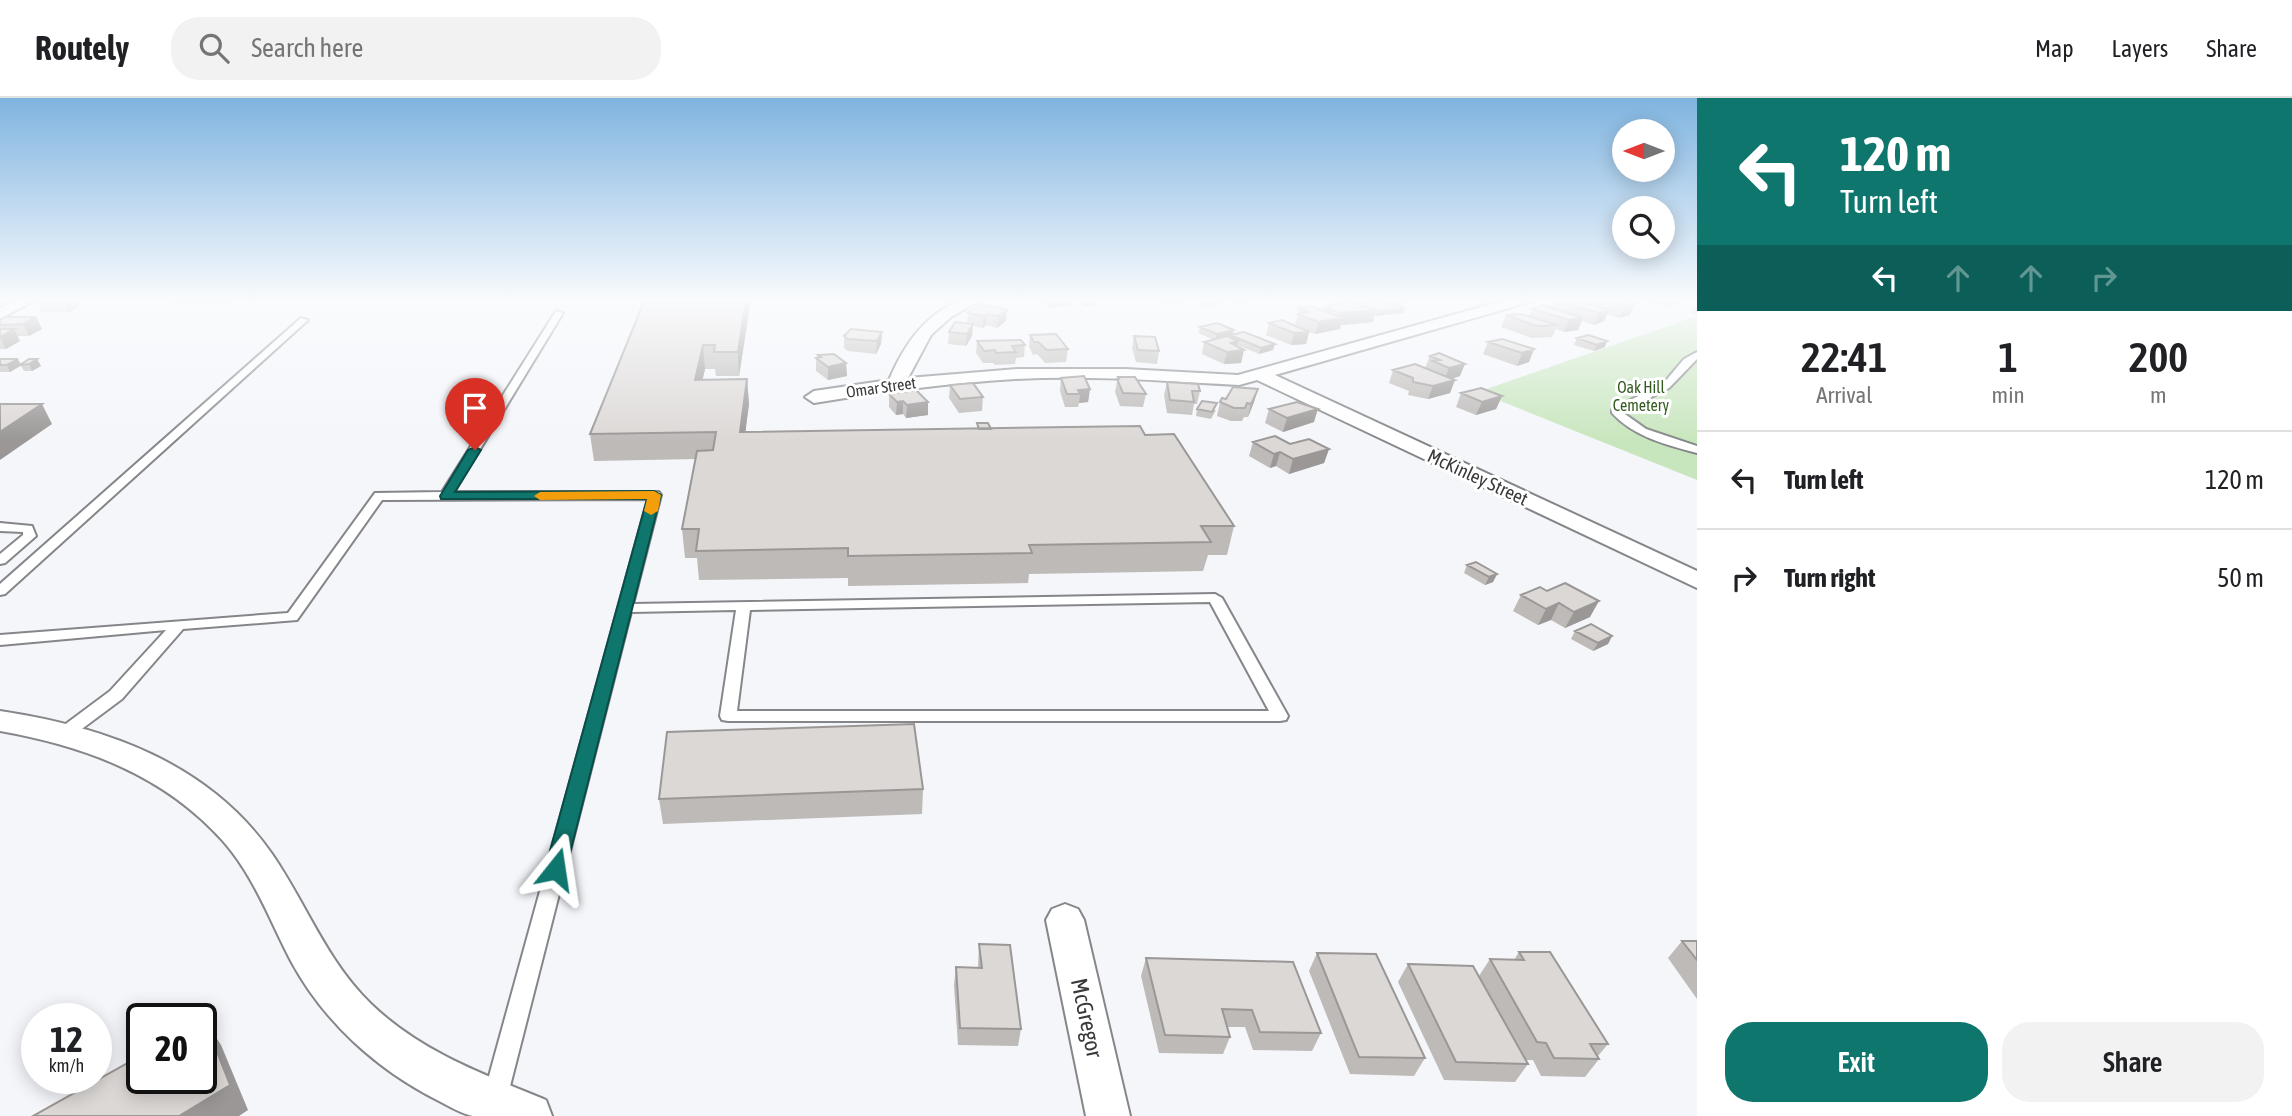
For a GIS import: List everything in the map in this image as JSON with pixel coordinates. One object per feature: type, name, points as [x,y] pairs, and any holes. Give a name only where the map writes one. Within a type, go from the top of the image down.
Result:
[{"type":"street","points":[[896,384],[912,347]]},
{"type":"street","name":"Omar Street","points":[[814,397],[896,384],[1032,374],[1125,374],[1233,380],[1359,347]]},
{"type":"street","name":"McKinley Street","points":[[1260,375],[1697,580]]},
{"type":"street","points":[[0,721],[65,733],[138,759],[202,799],[228,824],[250,851],[310,959],[340,999],[400,1052],[453,1084],[530,1116]]},
{"type":"street","name":"McGregor","points":[[1065,920],[1108,1116]]},
{"type":"lane","points":[[0,591],[274,347]]},
{"type":"lane","points":[[446,496],[538,347]]},
{"type":"lane","points":[[1697,355],[1684,363],[1675,379],[1663,388],[1616,411],[1623,420],[1638,429],[1697,450]]},
{"type":"lane","points":[[0,640],[292,617],[379,496],[654,495],[494,1102]]},
{"type":"lane","points":[[0,527],[28,529],[30,536],[0,561]]},
{"type":"lane","points":[[625,608],[1215,598],[1280,716],[728,716],[743,607]]},
{"type":"lane","points":[[65,733],[116,695],[179,625]]},
{"type":"green space","name":"Oak Hill Cemetery","points":[[1609,347],[1697,347],[1697,480],[1478,392]]},
{"type":"building","points":[[626,347],[703,347],[695,380],[747,379],[740,432],[1140,426],[1145,435],[1174,434],[1234,526],[1201,526],[1211,542],[1029,545],[1032,553],[848,556],[848,548],[696,551],[699,529],[682,529],[697,451],[713,450],[716,432],[590,434]]},
{"type":"building","points":[[715,347],[739,347],[738,352],[714,352]]},
{"type":"building","points":[[981,347],[1012,347],[1016,352],[996,353],[995,350],[984,351]]},
{"type":"building","points":[[1043,347],[1066,347],[1068,349],[1047,350]]},
{"type":"building","points":[[1137,347],[1158,347],[1159,351],[1138,350]]},
{"type":"building","points":[[1214,347],[1238,347],[1244,350],[1227,352]]},
{"type":"building","points":[[1502,347],[1534,349],[1522,353]]},
{"type":"building","points":[[1439,353],[1465,364],[1449,368],[1433,361],[1440,360],[1430,356]]},
{"type":"building","points":[[834,354],[846,363],[828,367],[816,358],[821,357],[818,355]]},
{"type":"building","points":[[0,359],[18,359],[7,365],[0,365]]},
{"type":"building","points":[[29,359],[37,359],[20,365]]},
{"type":"building","points":[[1415,364],[1455,380],[1433,386],[1413,382],[1413,378],[1393,370]]},
{"type":"building","points":[[1084,376],[1090,389],[1078,390],[1080,394],[1067,394],[1061,378]]},
{"type":"building","points":[[1118,377],[1135,377],[1146,394],[1123,393]]},
{"type":"building","points":[[1167,382],[1198,384],[1200,391],[1192,391],[1194,402],[1170,400]]},
{"type":"building","points":[[973,383],[983,397],[960,399],[950,385]]},
{"type":"building","points":[[1233,387],[1258,389],[1251,404],[1247,403],[1245,408],[1234,408],[1220,402],[1222,398],[1226,399]]},
{"type":"building","points":[[1481,388],[1502,396],[1482,402],[1461,393]]},
{"type":"building","points":[[916,390],[928,402],[907,405],[903,401],[897,402],[889,394]]},
{"type":"building","points":[[1202,401],[1217,403],[1212,412],[1197,409]]},
{"type":"building","points":[[1297,402],[1318,409],[1287,418],[1269,409]]},
{"type":"building","points":[[0,404],[42,404],[0,432]]},
{"type":"building","points":[[977,423],[988,423],[991,429],[979,429]]},
{"type":"building","points":[[1275,436],[1290,444],[1309,439],[1329,449],[1293,459],[1280,452],[1274,454],[1253,442]]},
{"type":"building","points":[[1476,562],[1497,574],[1489,577],[1467,565]]},
{"type":"building","points":[[1565,583],[1599,601],[1574,612],[1559,603],[1546,609],[1521,595],[1540,587],[1547,591]]},
{"type":"building","points":[[1591,624],[1612,636],[1598,643],[1575,631]]},
{"type":"building","points":[[914,724],[923,789],[659,799],[667,732]]},
{"type":"building","points":[[1682,941],[1697,941],[1697,960]]},
{"type":"building","points":[[979,944],[1010,945],[1021,1029],[960,1028],[956,967],[982,968]]},
{"type":"building","points":[[1519,952],[1550,952],[1608,1044],[1590,1044],[1599,1059],[1554,1058],[1546,1043],[1537,1042],[1490,959],[1524,960]]},
{"type":"building","points":[[1317,953],[1376,954],[1425,1058],[1359,1057]]},
{"type":"building","points":[[1146,958],[1293,962],[1321,1033],[1260,1032],[1252,1010],[1222,1009],[1230,1037],[1165,1035]]},
{"type":"building","points":[[1408,964],[1473,966],[1528,1064],[1456,1062]]},
{"type":"building","points":[[217,1052],[230,1085],[217,1093]]},
{"type":"building","points":[[126,1064],[126,1094],[215,1094],[179,1116],[33,1116],[72,1094],[112,1094],[112,1072]]},
{"type":"slow traffic","points":[[540,496],[654,495],[651,511]]},
{"type":"route","points":[[475,450],[446,496],[654,495],[556,869]]}]
